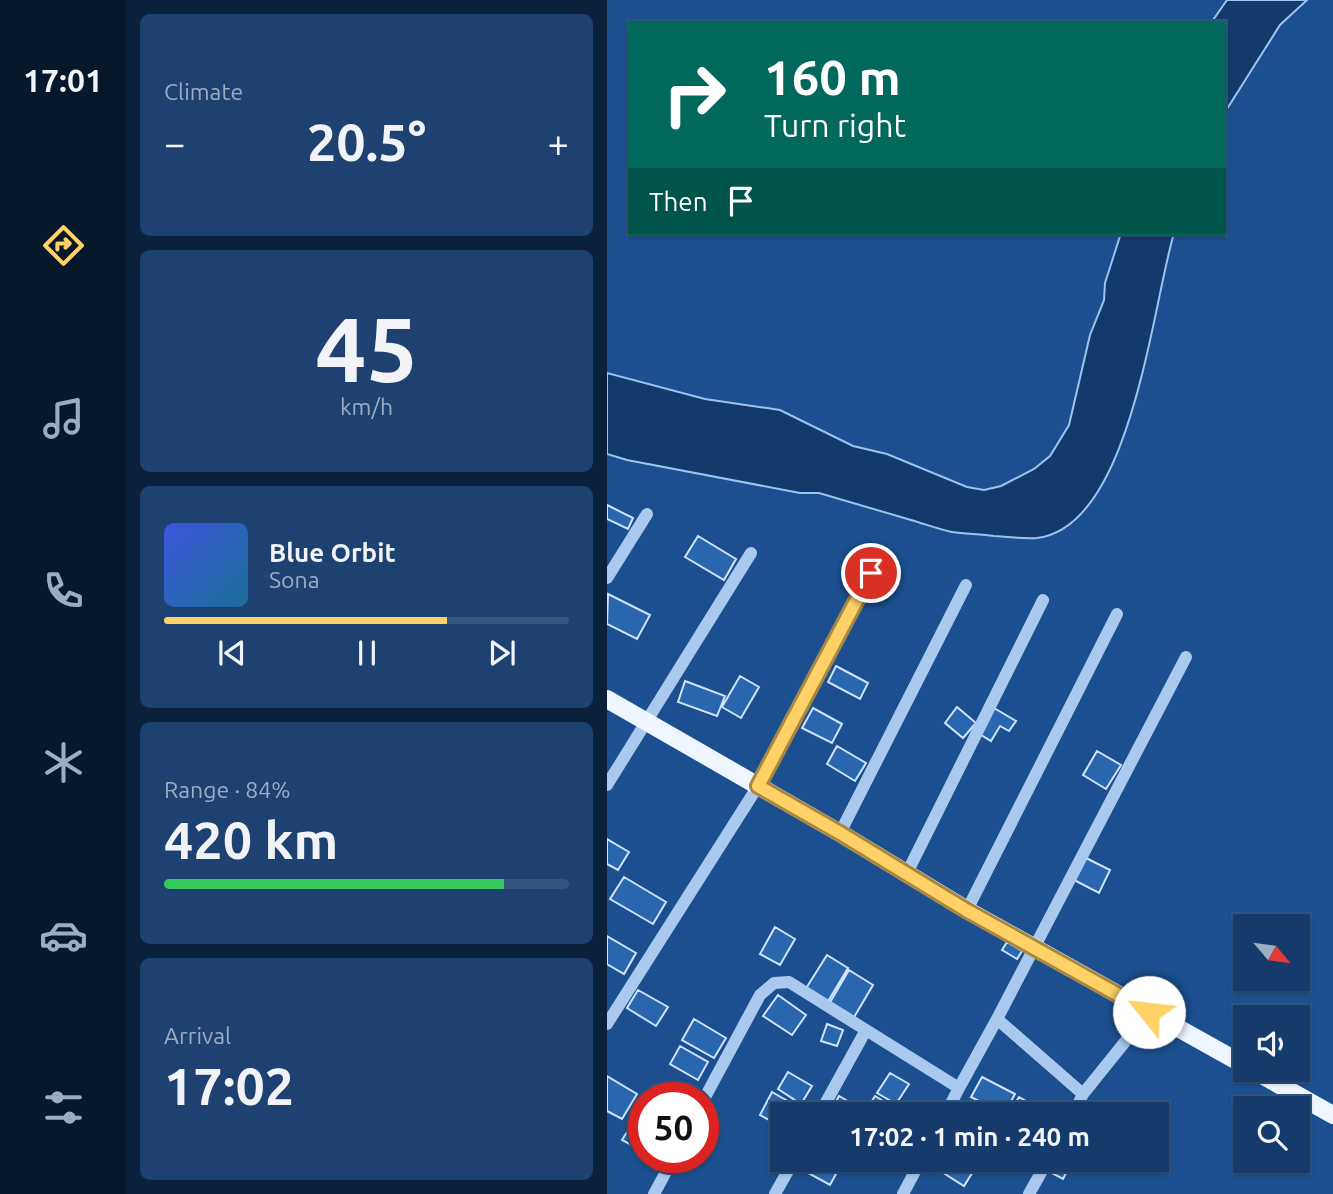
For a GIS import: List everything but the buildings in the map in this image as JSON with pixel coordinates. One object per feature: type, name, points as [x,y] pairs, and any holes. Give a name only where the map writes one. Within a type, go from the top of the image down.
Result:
[{"type":"main road","points":[[607,699],[840,833],[966,910],[1233,1059]]},
{"type":"main road","points":[[1274,1082],[1333,1115]]},
{"type":"street","points":[[607,578],[647,514]]},
{"type":"street","points":[[607,785],[751,553]]},
{"type":"street","points":[[607,1024],[758,786],[871,573]]},
{"type":"street","points":[[840,833],[966,585]]},
{"type":"street","points":[[907,873],[1043,600]]},
{"type":"street","points":[[966,910],[1117,614]]},
{"type":"street","points":[[952,1102],[1186,657]]},
{"type":"street","points":[[713,1082],[760,995],[774,983],[789,982],[959,1088]]},
{"type":"street","points":[[1080,1102],[1149,1012]]},
{"type":"street","points":[[997,1019],[1084,1094]]},
{"type":"street","points":[[826,1102],[866,1030]]},
{"type":"street","points":[[775,1194],[787,1172]]},
{"type":"street","points":[[903,1194],[915,1172]]},
{"type":"street","points":[[1029,1194],[1041,1172]]},
{"type":"street","points":[[654,1194],[665,1173]]},
{"type":"water","points":[[1227,0],[1307,0],[1280,25],[1226,110],[1226,21],[1212,21]]},
{"type":"water","points":[[1120,235],[1174,235],[1133,409],[1116,456],[1095,496],[1069,525],[1037,538],[952,532],[819,493],[800,493],[607,454],[607,373],[705,399],[780,410],[853,446],[887,454],[967,487],[984,490],[1001,486],[1034,469],[1050,456],[1069,425],[1090,335],[1104,300],[1105,283]]},
{"type":"route","points":[[871,573],[758,786],[966,910],[1149,1012]]}]
